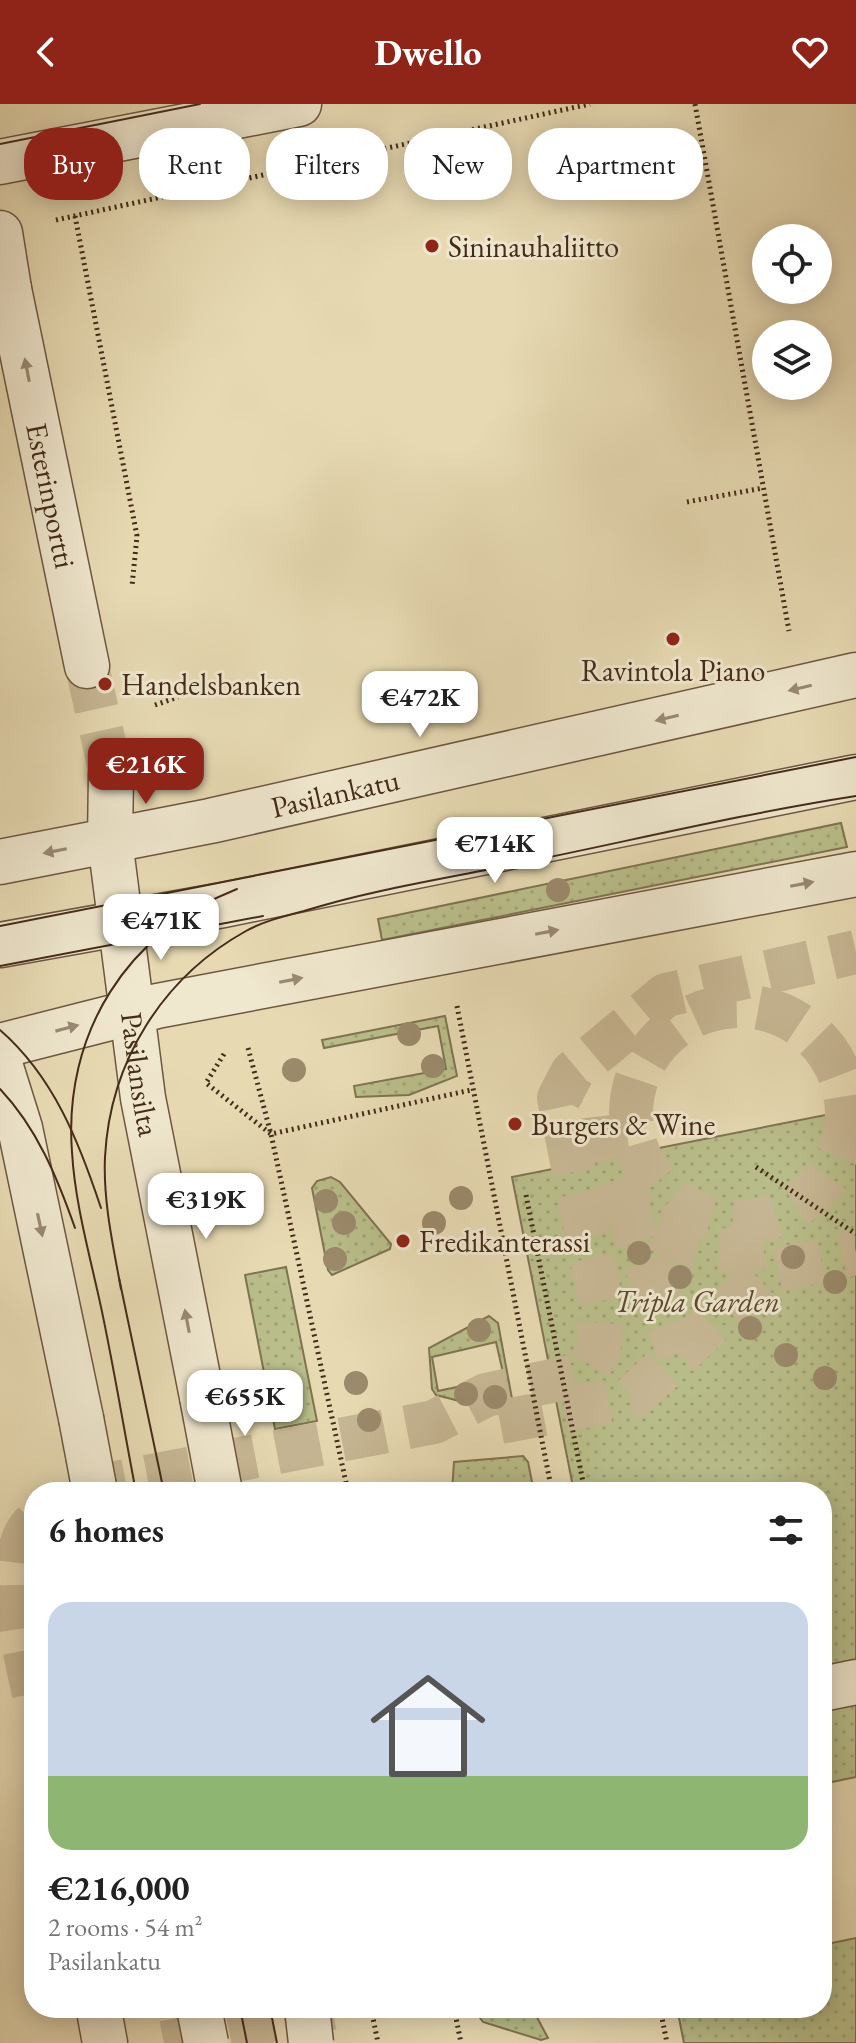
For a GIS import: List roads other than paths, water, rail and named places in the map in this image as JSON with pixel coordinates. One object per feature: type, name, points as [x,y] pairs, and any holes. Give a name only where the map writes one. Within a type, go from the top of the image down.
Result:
[{"type":"street","points":[[0,162],[299,104]]},
{"type":"street","name":"Esterinportti","points":[[0,233],[5,290],[87,666]]},
{"type":"street","name":"Pasilankatu","points":[[0,862],[110,841],[856,675]]},
{"type":"street","points":[[110,841],[111,774]]},
{"type":"street","points":[[0,945],[223,905],[856,777]]},
{"type":"street","name":"Pasilansilta","points":[[110,841],[146,1113],[218,1482]]},
{"type":"street","points":[[0,1046],[134,1012],[856,874]]},
{"type":"street","points":[[0,1064],[20,1128],[93,1482]]},
{"type":"street","points":[[832,1687],[856,1682]]},
{"type":"street","points":[[201,2018],[206,2043]]},
{"type":"street","points":[[308,2018],[311,2043]]},
{"type":"tunnel","points":[[87,666],[111,774]]},
{"type":"tunnel","points":[[120,1482],[434,1422],[486,1395],[584,1374],[599,1350],[601,1303],[559,1098],[572,1073],[666,995],[856,952]]},
{"type":"tunnel","points":[[739,1006],[780,1014],[799,1024],[815,1038],[829,1054],[839,1073],[847,1114],[839,1155],[829,1174],[815,1190],[799,1204],[780,1214],[739,1222],[698,1214],[679,1204],[663,1190],[649,1174],[639,1155],[631,1114],[639,1073],[649,1054],[663,1038],[679,1024],[698,1014],[739,1006]]},
{"type":"tunnel","points":[[603,1116],[608,1160],[614,1181],[623,1200],[636,1213],[665,1233],[693,1245],[721,1250],[768,1246]]},
{"type":"tunnel","points":[[623,1200],[679,1353]]},
{"type":"tunnel","points":[[500,1422],[633,1397],[767,1272],[856,1253]]},
{"type":"tunnel","points":[[24,1538],[18,1558],[17,1580],[24,1645]]},
{"type":"tunnel","points":[[164,2043],[284,2018]]},
{"type":"tram line","points":[[0,144],[200,104]]},
{"type":"tram line","points":[[0,926],[856,757]]},
{"type":"tram line","points":[[121,1289],[109,1223],[105,1174],[109,1122],[117,1088],[146,1025],[166,997],[216,950],[260,924],[355,897],[856,796]]},
{"type":"tram line","points":[[134,1482],[76,1191],[72,1109],[79,1067],[91,1028],[110,992],[134,960],[164,932],[198,908],[237,889]]},
{"type":"tram line","points":[[0,966],[263,916]]},
{"type":"tram line","points":[[0,1030],[19,1048],[50,1090],[74,1135],[101,1208]]},
{"type":"tram line","points":[[0,1089],[25,1120],[45,1154],[75,1228]]},
{"type":"tram line","points":[[119,1278],[162,1482]]},
{"type":"tram line","points":[[242,2018],[247,2043]]},
{"type":"tram line","points":[[272,2018],[277,2043]]},
{"type":"place","name":"Sininauhaliitto","points":[[432,246]]},
{"type":"place","name":"Ravintola Piano","points":[[673,639]]},
{"type":"place","name":"Handelsbanken","points":[[105,684]]},
{"type":"place","name":"Burgers & Wine","points":[[515,1124]]},
{"type":"place","name":"Fredikanterassi","points":[[403,1241]]},
{"type":"park label","name":"Tripla Garden","points":[[697,1301]]}]
